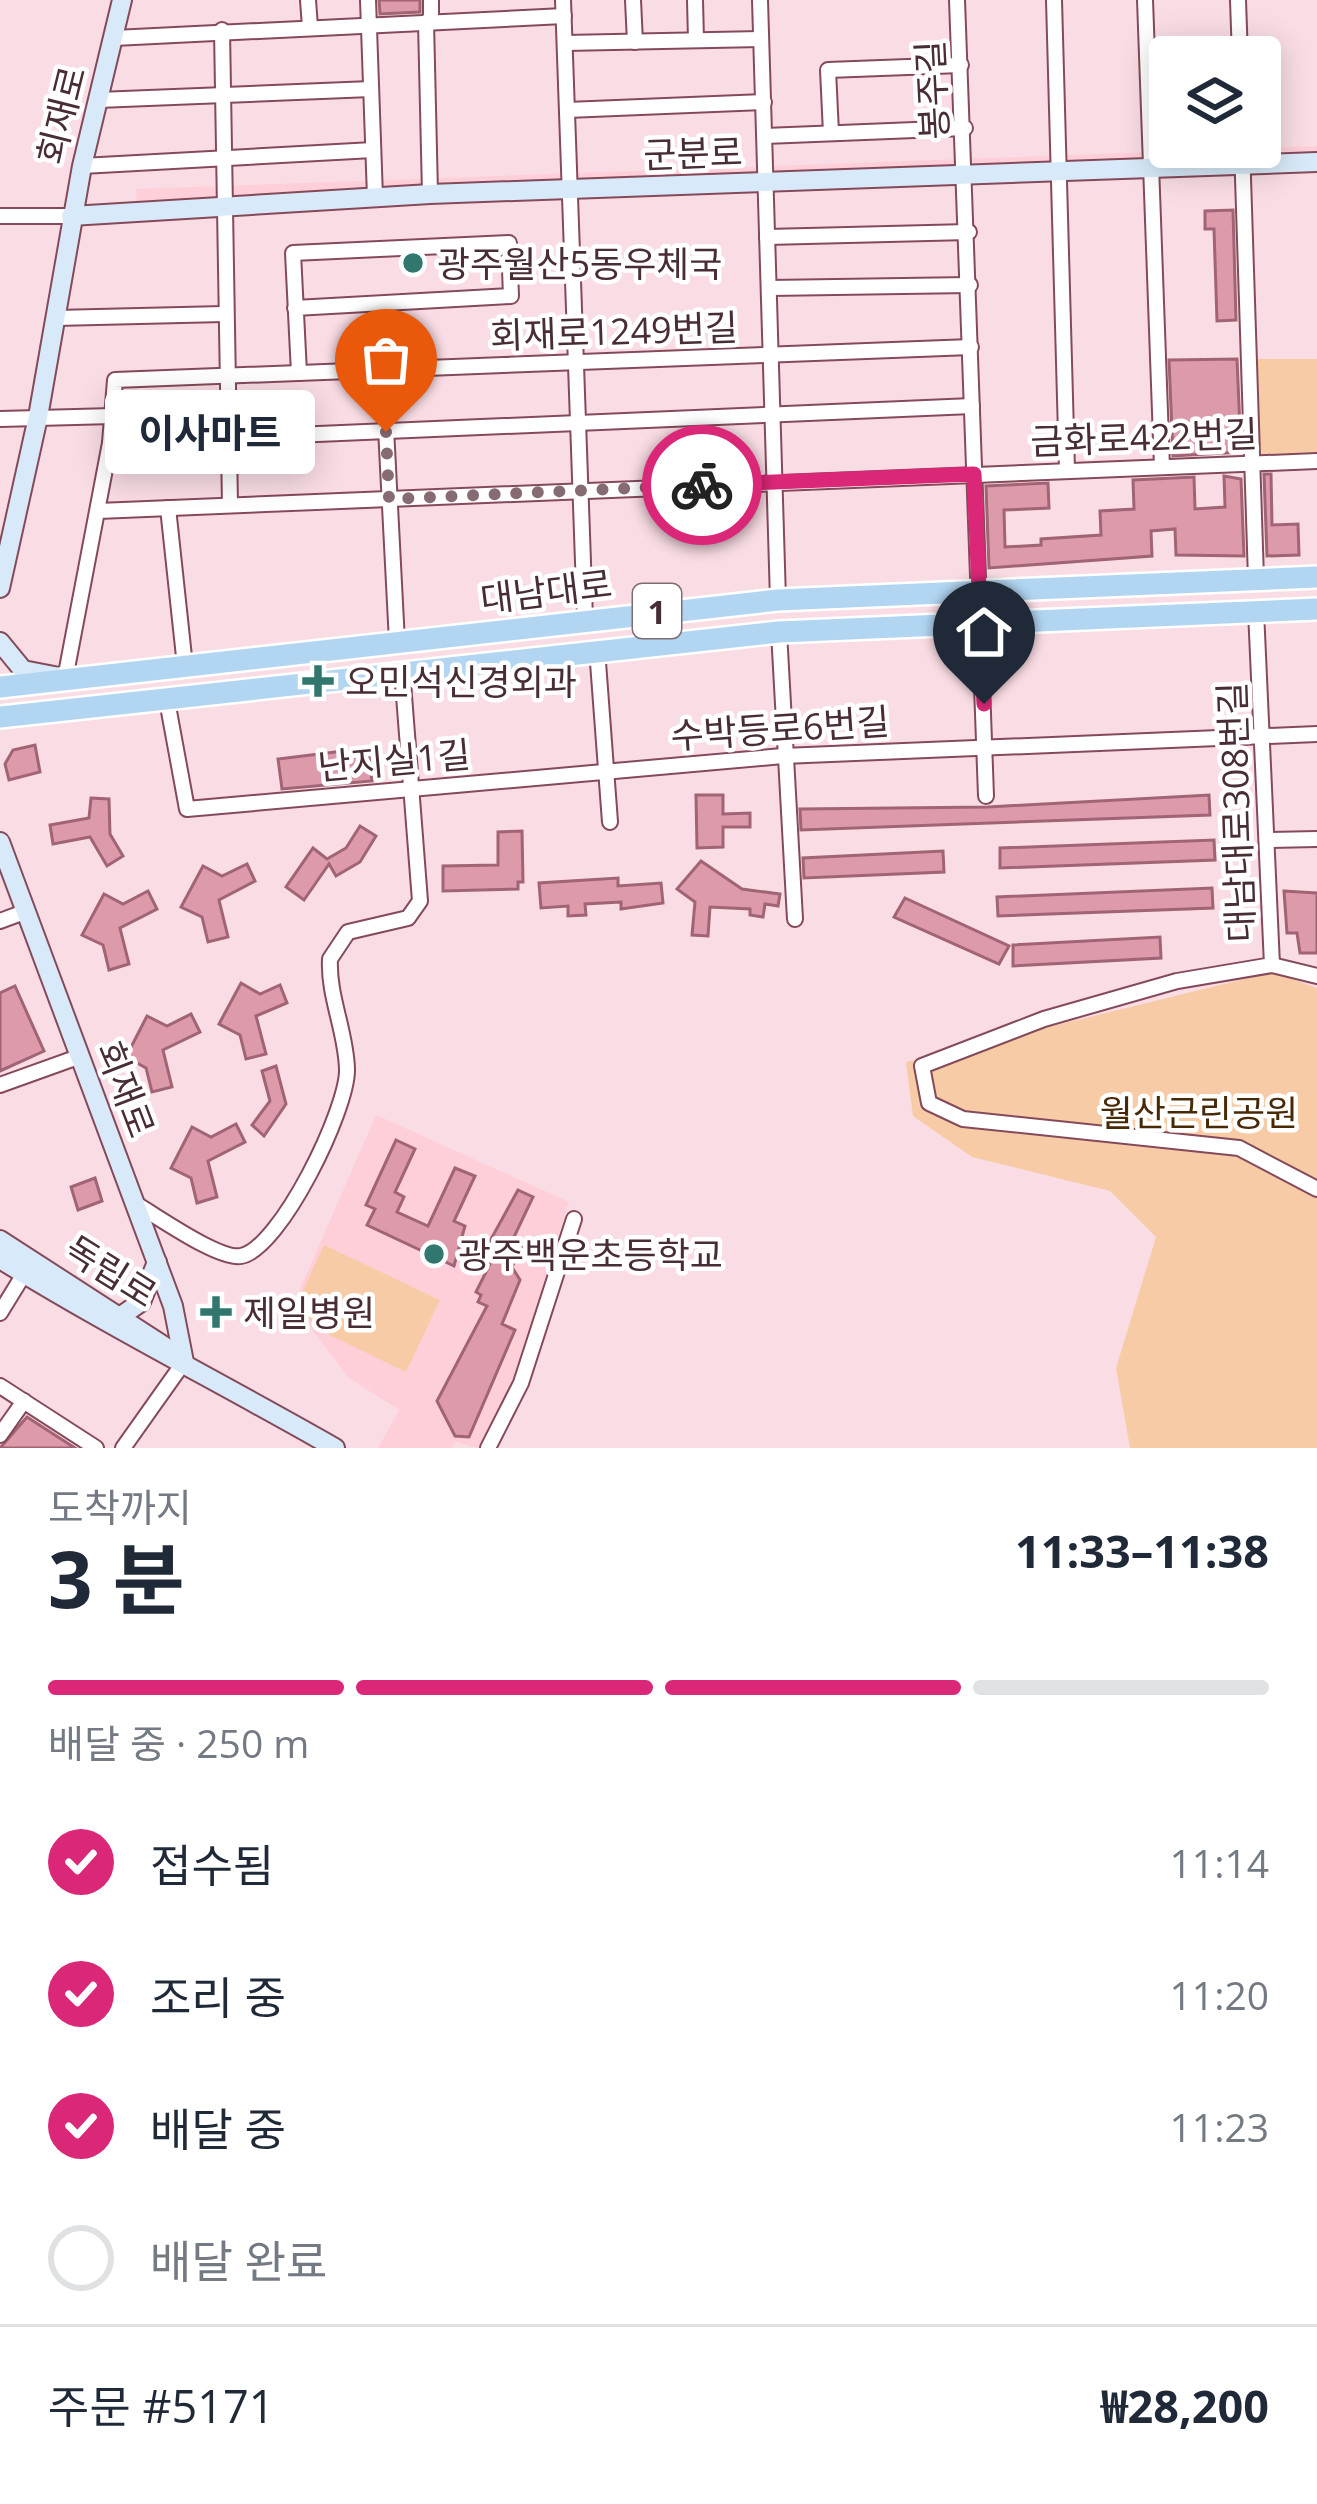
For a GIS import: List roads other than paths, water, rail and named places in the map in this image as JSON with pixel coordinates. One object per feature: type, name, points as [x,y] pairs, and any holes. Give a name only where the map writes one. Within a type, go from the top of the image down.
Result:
[{"type":"main road","name":"회재로","points":[[0,588],[6,532],[38,417],[71,216],[122,0]]},
{"type":"main road","name":"군분로","points":[[1281,159],[1317,162]]},
{"type":"main road","name":"군분로","points":[[71,216],[430,194],[1155,168]]},
{"type":"main road","name":"대남대로","points":[[0,687],[778,600],[1317,578]]},
{"type":"main road","name":"대남대로","points":[[0,717],[166,695],[779,632],[1317,609]]},
{"type":"main road","points":[[0,642],[23,670],[65,679]]},
{"type":"main road","name":"회재로","points":[[0,842],[173,1306],[184,1362]]},
{"type":"main road","name":"독립로","points":[[0,1240],[184,1362],[334,1448]]},
{"type":"main road","name":"독립로","points":[[0,1259],[140,1345],[184,1362]]},
{"type":"main road","points":[[121,1316],[141,1301],[157,1262]]},
{"type":"street","points":[[308,0],[310,27]]},
{"type":"street","points":[[368,0],[375,197]]},
{"type":"street","points":[[430,194],[431,0]]},
{"type":"street","points":[[633,0],[635,42]]},
{"type":"street","points":[[695,0],[696,40]]},
{"type":"street","points":[[760,0],[778,600]]},
{"type":"street","name":"봉주길","points":[[957,0],[968,176],[986,796]]},
{"type":"street","points":[[1054,0],[1067,470]]},
{"type":"street","points":[[1145,0],[1149,67]]},
{"type":"street","points":[[1238,0],[1239,36]]},
{"type":"street","points":[[114,38],[429,22],[563,8],[585,618]]},
{"type":"street","points":[[222,30],[221,208],[230,506]]},
{"type":"street","points":[[565,43],[761,39]]},
{"type":"street","points":[[831,133],[828,70],[961,65]]},
{"type":"street","points":[[98,100],[371,89]]},
{"type":"street","points":[[567,110],[764,102]]},
{"type":"street","points":[[765,136],[964,128]]},
{"type":"street","points":[[82,166],[373,151]]},
{"type":"street","points":[[1155,168],[1162,467]]},
{"type":"street","points":[[1243,168],[1256,578]]},
{"type":"street","points":[[0,216],[71,216]]},
{"type":"street","points":[[767,237],[969,232]]},
{"type":"street","points":[[295,308],[512,296],[508,243],[293,253],[295,308],[299,373]]},
{"type":"street","points":[[769,288],[970,285]]},
{"type":"street","points":[[55,318],[224,314]]},
{"type":"street","name":"회재로1249번길","points":[[113,416],[115,380],[971,346]]},
{"type":"street","points":[[383,370],[397,642]]},
{"type":"street","points":[[110,443],[972,406]]},
{"type":"street","points":[[0,419],[113,416],[65,679]]},
{"type":"street","name":"금화로422번길","points":[[98,511],[1317,461]]},
{"type":"street","points":[[168,508],[184,666]]},
{"type":"street","name":"대남대로308번길","points":[[1256,611],[1272,964],[1317,976]]},
{"type":"street","points":[[779,632],[795,919]]},
{"type":"street","name":"대남대로","points":[[597,650],[610,822]]},
{"type":"street","points":[[134,1203],[226,1256],[245,1256],[266,1243],[328,1141],[347,1071],[330,959],[348,932],[399,921],[415,911],[420,901],[402,670]]},
{"type":"street","name":"난지실1길","points":[[166,695],[187,809],[606,771]]},
{"type":"street","name":"수박등로6번길","points":[[606,771],[783,756],[1317,734]]},
{"type":"street","points":[[1269,840],[1317,839]]},
{"type":"street","points":[[0,921],[27,911]]},
{"type":"street","points":[[1272,964],[1177,981],[1044,1019],[933,1059],[922,1066],[926,1094],[929,1103],[963,1119],[1239,1148],[1310,1180],[1317,1189]]},
{"type":"street","points":[[0,1085],[78,1057]]},
{"type":"street","points":[[488,1448],[520,1383],[574,1219]]},
{"type":"street","points":[[0,1313],[24,1274]]},
{"type":"street","points":[[123,1448],[184,1362]]},
{"type":"street","points":[[0,1386],[95,1448]]},
{"type":"street","points":[[0,1435],[25,1401]]},
{"type":"place","name":"광주월산5동우체국","points":[[413,263]]},
{"type":"place","name":"이사마트","points":[[386,432]]},
{"type":"place","name":"오민석신경외과","points":[[318,681]]},
{"type":"place","name":"광주백운초등학교","points":[[434,1254]]},
{"type":"place","name":"제일병원","points":[[216,1312]]},
{"type":"park label","name":"월산근린공원","points":[[1199,1112]]}]
